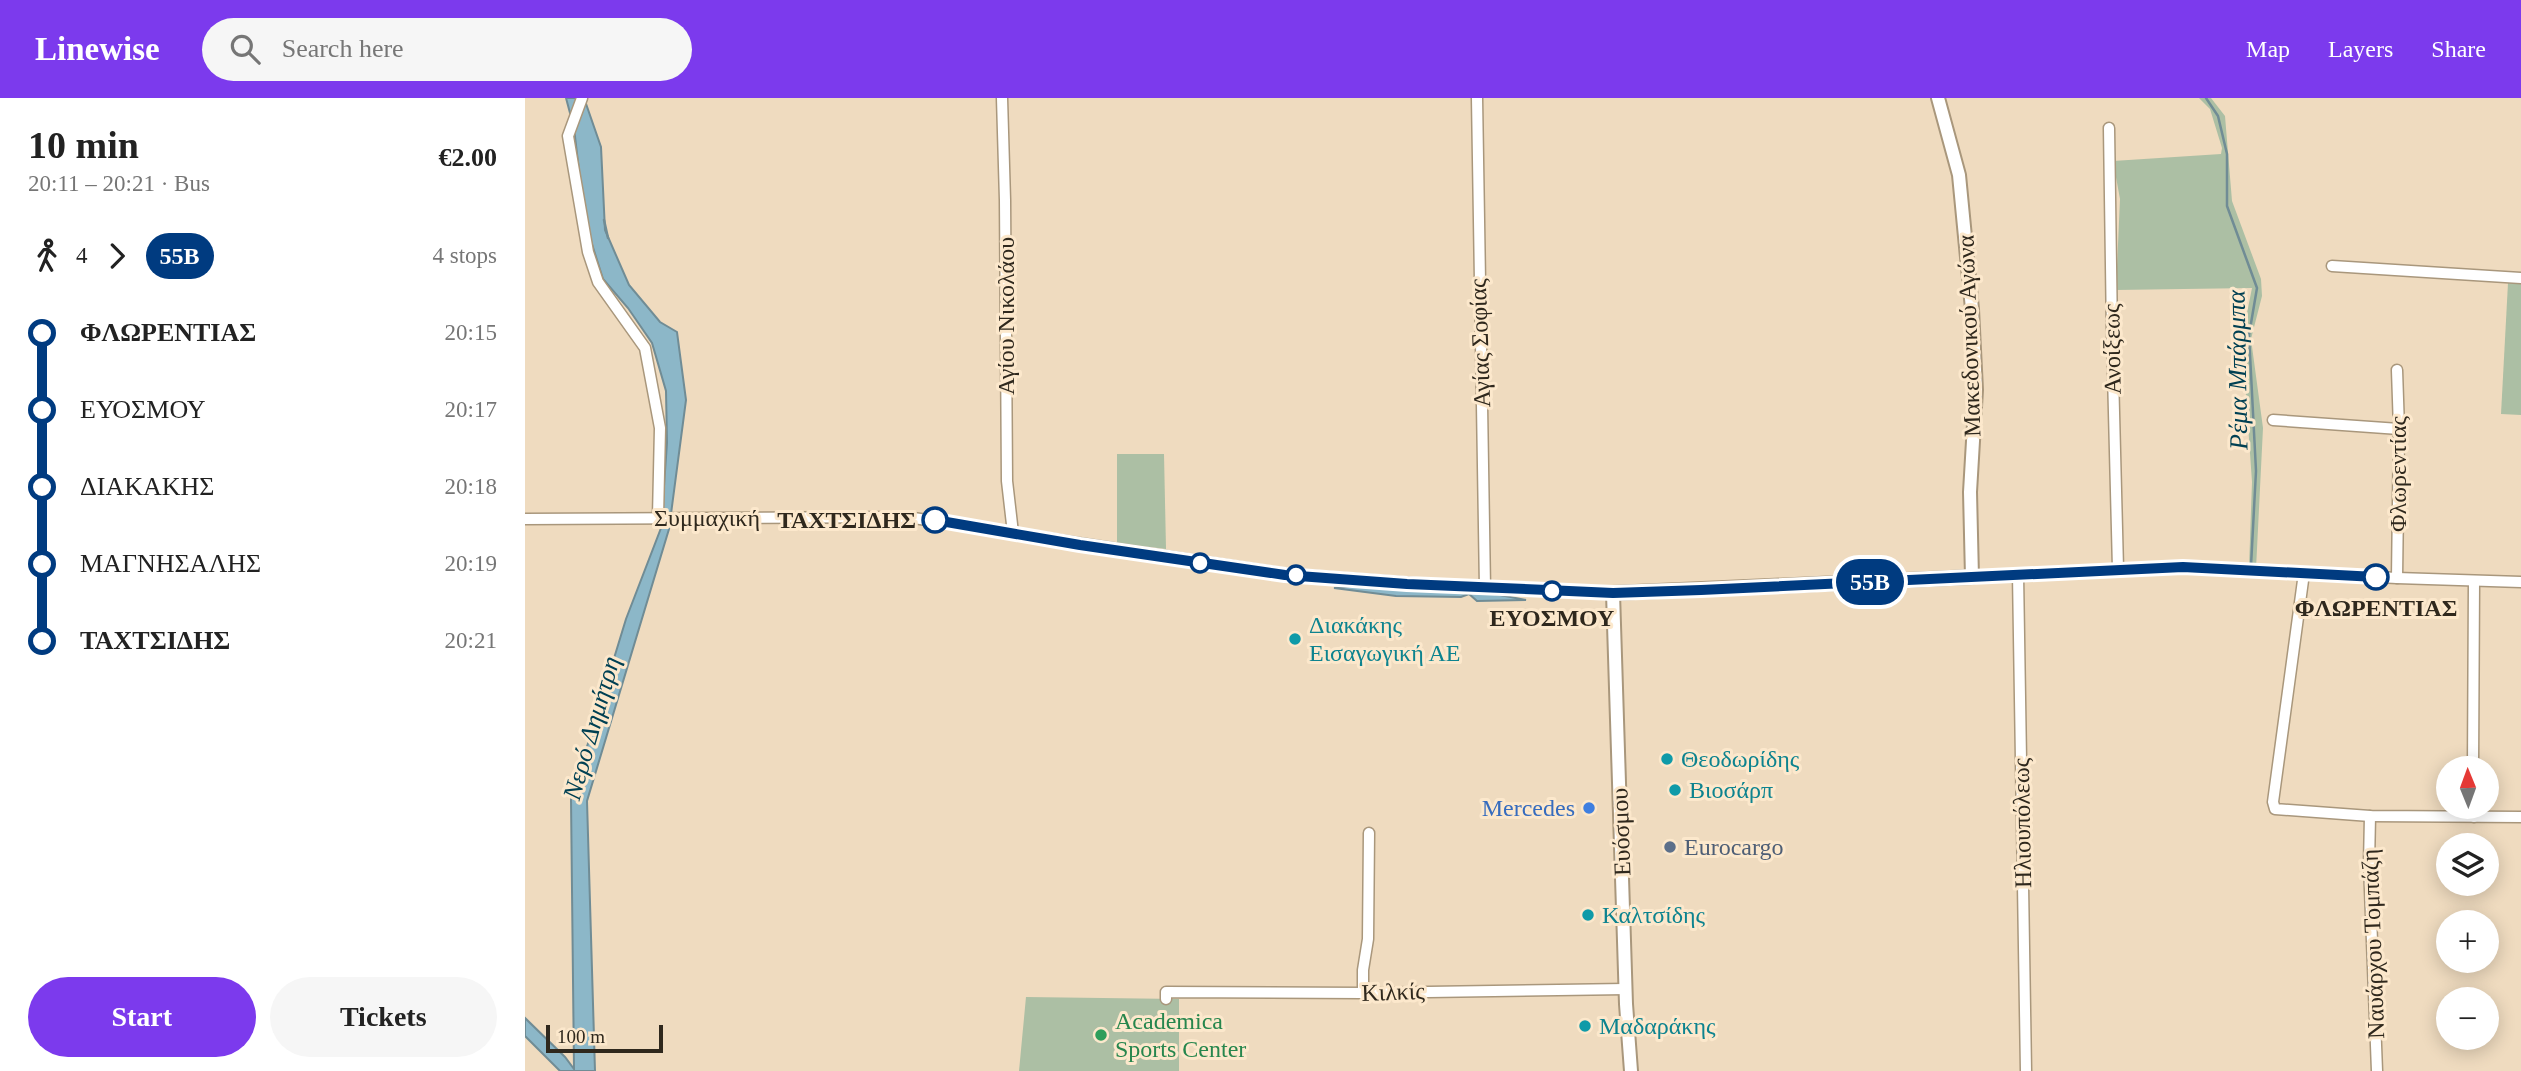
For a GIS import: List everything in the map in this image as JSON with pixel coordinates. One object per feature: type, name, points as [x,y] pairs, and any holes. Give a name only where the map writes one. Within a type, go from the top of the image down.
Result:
[{"type":"main road","name":"Μακεδονικού Αγώνα","points":[[1938,98],[1959,175],[1972,309],[1976,390],[1971,492],[1972,577]]},
{"type":"main road","name":"Συμμαχική","points":[[1613,593],[1972,577]]},
{"type":"main road","name":"Ευόσμου","points":[[1613,593],[1631,1071]]},
{"type":"street","points":[[582,98],[568,136],[580,213],[592,269],[598,282],[645,348],[660,428],[658,517]]},
{"type":"street","name":"Αγίου Νικολάου","points":[[1002,98],[1007,481],[1013,533]]},
{"type":"street","name":"Αγίας Σοφίας","points":[[1476,98],[1485,588]]},
{"type":"street","name":"Ανοίξεως","points":[[2109,128],[2118,569]]},
{"type":"street","points":[[2332,266],[2521,278]]},
{"type":"street","name":"Φλωρεντίας","points":[[2397,370],[2397,579]]},
{"type":"street","points":[[2273,420],[2399,429]]},
{"type":"street","name":"Συμμαχική","points":[[525,519],[907,517],[1285,575],[1613,593]]},
{"type":"street","name":"Συμμαχική","points":[[1972,577],[2183,567],[2397,579],[2521,582]]},
{"type":"street","name":"Ναυάρχου Τομπάζη","points":[[2304,573],[2273,802],[2275,809],[2370,816],[2436,813]]},
{"type":"street","name":"Ηλιουπόλεως","points":[[2018,574],[2026,1071]]},
{"type":"street","points":[[2473,756],[2474,581]]},
{"type":"street","name":"Ναυάρχου Τομπάζη","points":[[2499,815],[2521,817]]},
{"type":"street","name":"Ναυάρχου Τομπάζη","points":[[2370,816],[2369,864],[2377,1071]]},
{"type":"street","points":[[1363,993],[1363,970],[1368,939],[1369,833]]},
{"type":"street","name":"Κιλκίς","points":[[1166,999],[1166,992],[1363,993],[1626,989]]},
{"type":"green space","points":[[2199,98],[2211,98],[2225,116],[2232,201],[2261,279],[2262,296],[2251,339],[2263,428],[2256,569],[2249,568],[2252,482],[2242,338],[2252,288],[2116,290],[2120,199],[2113,161],[2221,154],[2222,148],[2210,109]]},
{"type":"green space","points":[[2508,283],[2521,284],[2521,415],[2501,414]]},
{"type":"green space","points":[[1117,454],[1164,454],[1166,549],[1117,543]]},
{"type":"green space","name":"Academica Sports Center","points":[[1026,997],[1179,999],[1179,1071],[1019,1071]]},
{"type":"water","points":[[566,98],[584,98],[601,147],[605,230],[629,285],[660,322],[677,332],[686,400],[669,529],[587,801],[595,1071],[560,1071],[525,1036],[525,1018],[574,1069],[571,799],[626,619],[661,528],[667,443],[666,391],[652,343],[628,308],[603,279],[585,222],[574,128]]},
{"type":"water","points":[[1405,582],[1469,589],[1526,600],[1477,601],[1469,594],[1461,597],[1396,596],[1334,588]]},
{"type":"waterway","name":"Ρέμα Μπάρμπα","points":[[2206,98],[2218,116],[2227,154],[2227,206],[2257,288],[2249,335],[2256,471],[2251,566]]},
{"type":"waterway","name":"Νερό Δημήτρη","points":[[604,220],[608,238]]},
{"type":"bus line","name":"55Β","points":[[935,520],[1080,545],[1285,575],[1407,584],[1613,593],[2183,567],[2376,577]]},
{"type":"place","name":"ΤΑΧΤΣΙΔΗΣ","points":[[935,520]]},
{"type":"place","name":"ΦΛΩΡΕΝΤΙΑΣ","points":[[2376,577]]},
{"type":"place","name":"ΕΥΟΣΜΟΥ","points":[[1552,591]]},
{"type":"place","name":"Διακάκης Εισαγωγική ΑΕ","points":[[1295,639]]},
{"type":"place","name":"Θεοδωρίδης","points":[[1667,759]]},
{"type":"place","name":"Βιοσάρπ","points":[[1675,790]]},
{"type":"place","name":"Mercedes","points":[[1589,808]]},
{"type":"place","name":"Eurocargo","points":[[1670,847]]},
{"type":"place","name":"Καλτσίδης","points":[[1588,915]]},
{"type":"place","name":"Μαδαράκης","points":[[1585,1026]]},
{"type":"place","name":"Academica Sports Center","points":[[1101,1035]]}]
